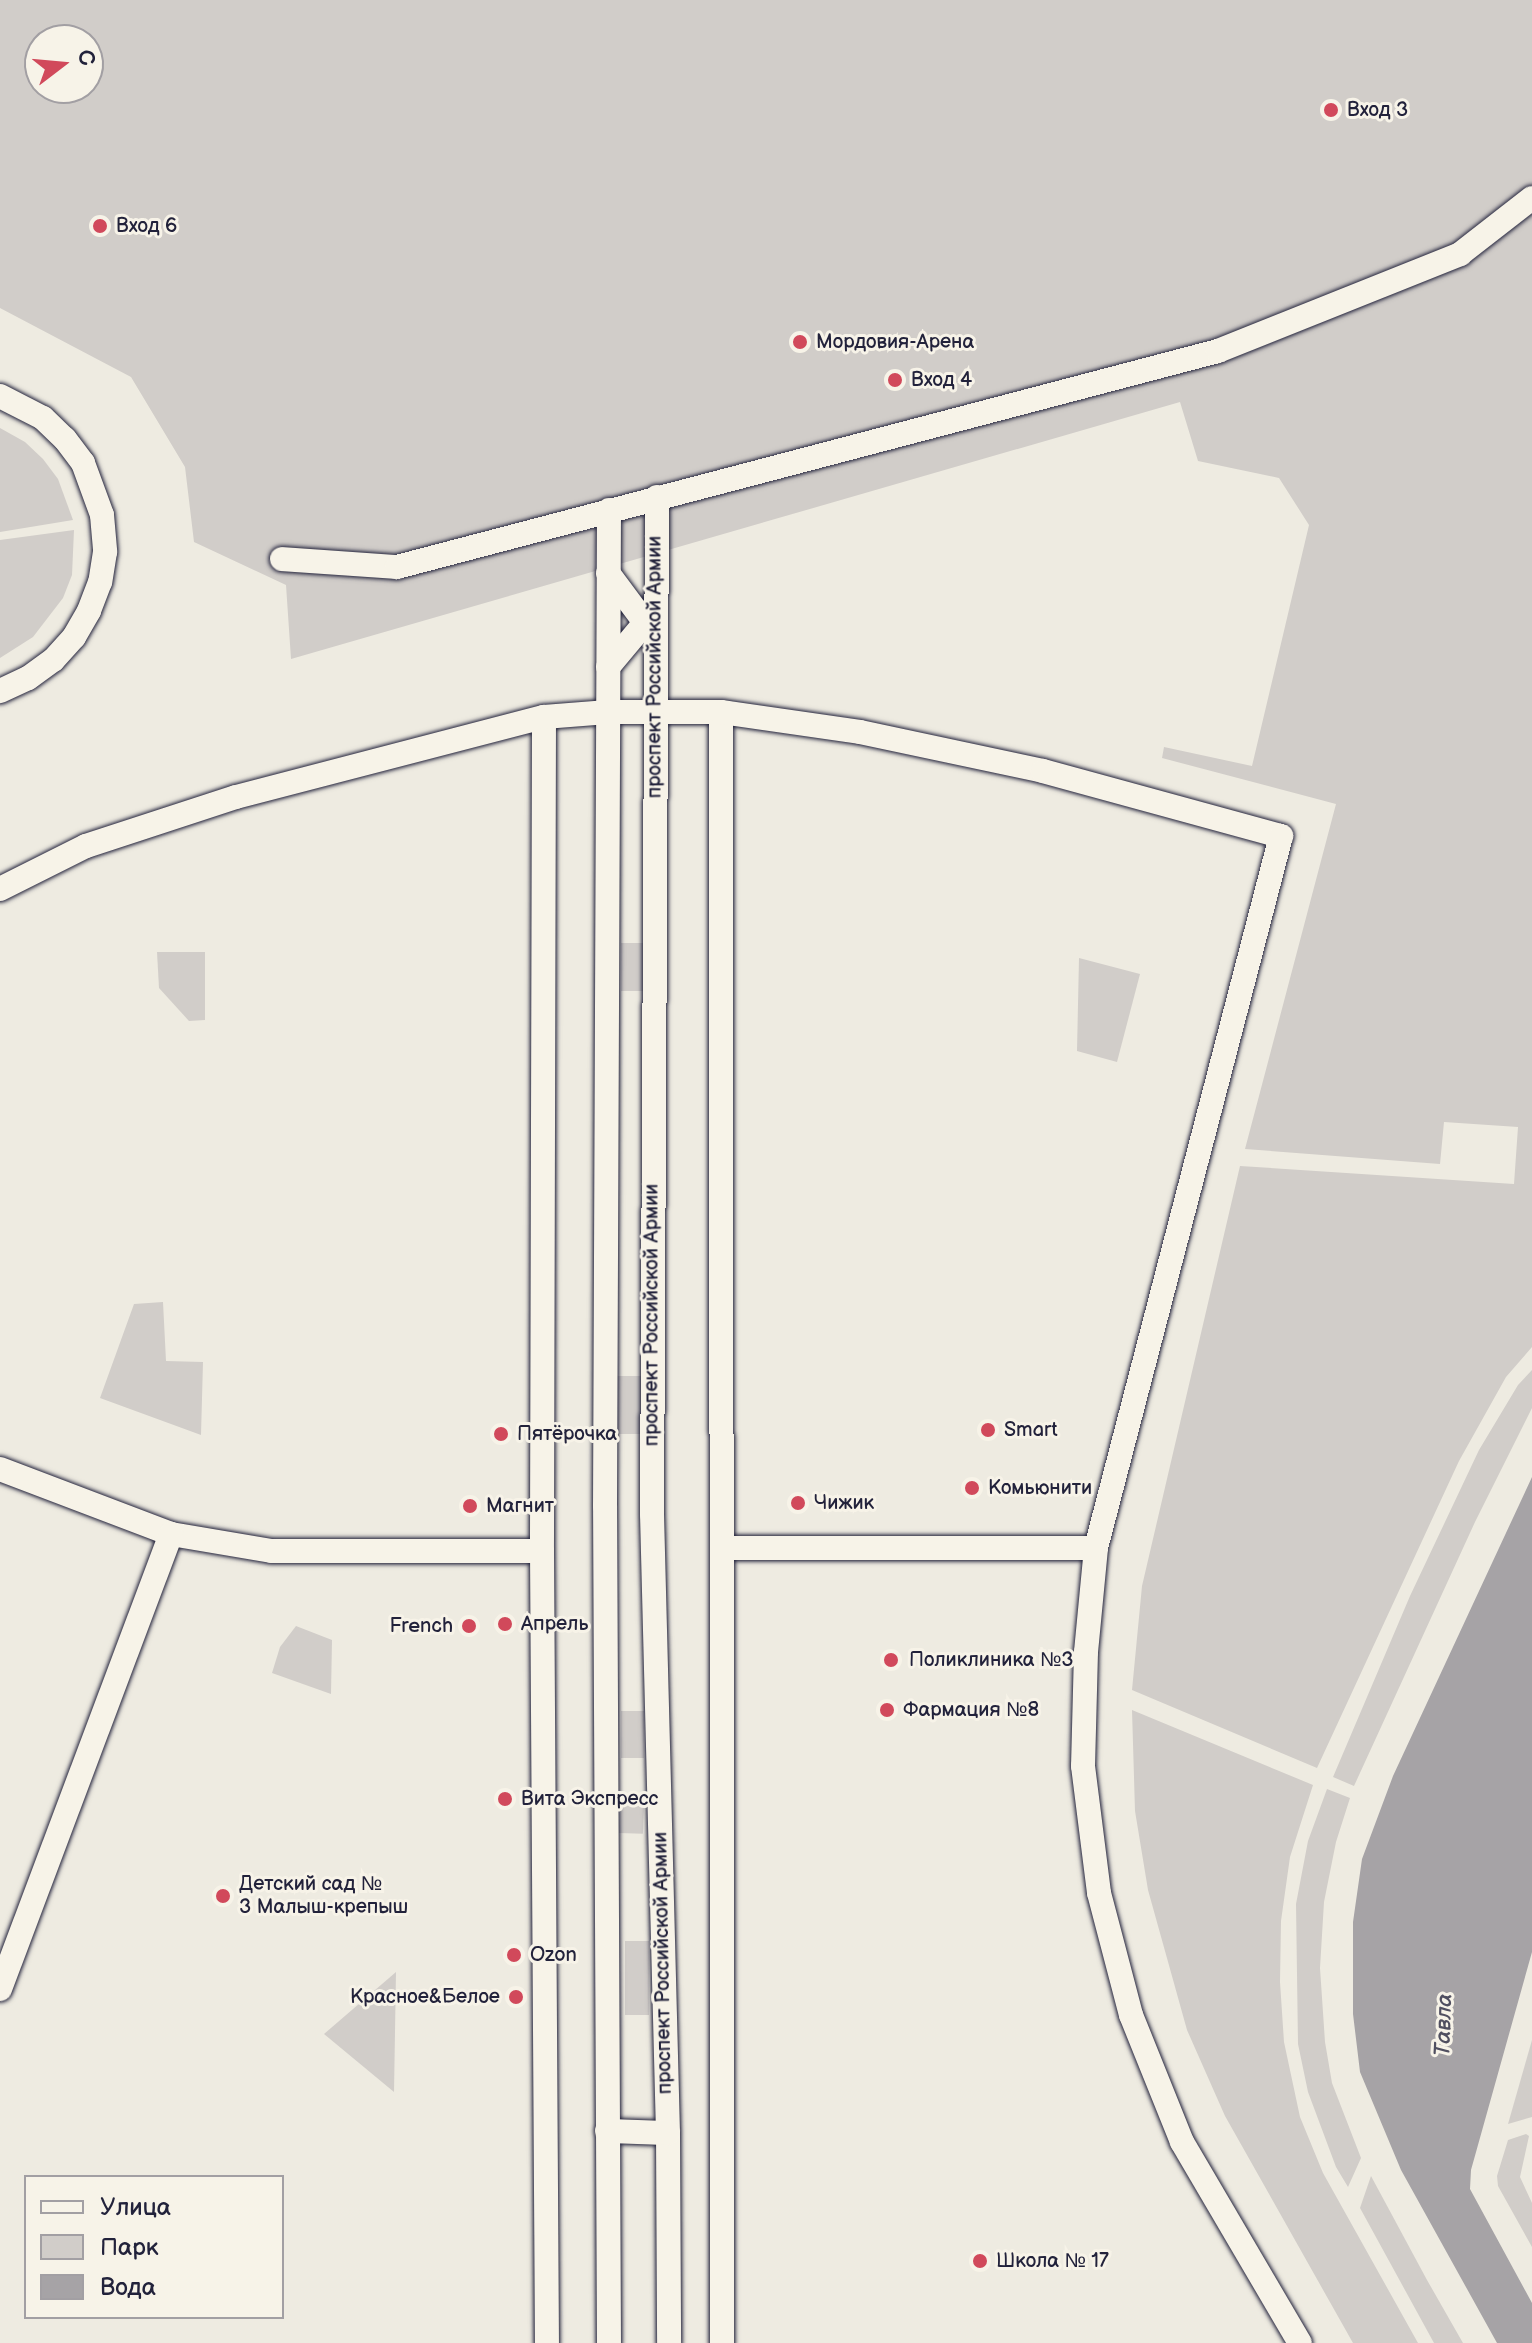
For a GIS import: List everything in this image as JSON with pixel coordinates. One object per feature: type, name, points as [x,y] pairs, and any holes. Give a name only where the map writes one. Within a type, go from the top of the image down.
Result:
[{"type":"street","points":[[282,559],[397,567],[1218,351],[1460,254],[1532,198]]},
{"type":"street","points":[[0,396],[43,418],[65,439],[83,463],[96,491],[104,521],[105,552],[95,597],[74,637],[53,660],[28,678],[0,691]]},
{"type":"street","name":"проспект Российской Армии","points":[[657,497],[652,623],[655,711],[652,1514],[668,2133],[669,2343]]},
{"type":"street","points":[[609,510],[613,589],[608,667],[609,2343]]},
{"type":"street","points":[[613,589],[656,554]]},
{"type":"street","points":[[608,667],[652,623],[613,589]]},
{"type":"street","points":[[0,889],[86,846],[152,822],[463,735],[544,717],[608,712],[721,712],[860,732],[1028,768],[1281,836],[1096,1548],[1086,1652],[1083,1766],[1099,1893],[1131,2015],[1182,2142],[1300,2343]]},
{"type":"street","points":[[721,712],[722,2343]]},
{"type":"street","points":[[544,717],[542,1551],[547,2343]]},
{"type":"street","points":[[0,1469],[171,1534],[272,1551],[542,1551]]},
{"type":"street","points":[[0,1989],[171,1534]]},
{"type":"street","points":[[723,1548],[1096,1548]]},
{"type":"street","points":[[607,2131],[668,2133]]},
{"type":"green space","name":"Мордовия-Арена","points":[[0,0],[1532,0],[1532,1347],[1506,1377],[1459,1461],[1317,1768],[1132,1690],[1142,1586],[1240,1166],[1514,1184],[1518,1127],[1444,1122],[1440,1164],[1245,1149],[1336,804],[1162,758],[1164,747],[1252,766],[1309,525],[1279,478],[1198,461],[1180,402],[291,659],[286,585],[194,542],[185,467],[131,377],[0,308]]},
{"type":"green space","points":[[0,428],[25,442],[43,459],[58,479],[73,520],[0,532]]},
{"type":"green space","points":[[74,530],[72,575],[63,598],[33,637],[0,658],[0,540]]},
{"type":"green space","points":[[621,943],[645,943],[645,991],[621,991]]},
{"type":"green space","points":[[157,952],[205,952],[205,1020],[189,1021],[159,988]]},
{"type":"green space","points":[[1079,958],[1140,974],[1117,1062],[1077,1051]]},
{"type":"green space","points":[[163,1302],[166,1361],[203,1362],[201,1435],[100,1398],[134,1304]]},
{"type":"green space","points":[[1532,1370],[1532,1408],[1475,1522],[1354,1786],[1333,1777],[1410,1596],[1479,1450],[1518,1385]]},
{"type":"green space","points":[[616,1376],[641,1376],[641,1434],[616,1434]]},
{"type":"green space","points":[[296,1626],[332,1640],[331,1694],[272,1673],[280,1647]]},
{"type":"green space","points":[[1132,1710],[1313,1785],[1290,1857],[1281,1921],[1280,1982],[1284,2042],[1300,2117],[1323,2173],[1418,2343],[1353,2343],[1225,2116],[1187,2030],[1148,1890],[1135,1811]]},
{"type":"green space","points":[[621,1711],[644,1711],[644,1758],[621,1758]]},
{"type":"green space","points":[[1327,1789],[1350,1798],[1336,1842],[1324,1902],[1320,1968],[1325,2042],[1332,2083],[1361,2158],[1348,2187],[1336,2167],[1308,2092],[1298,2044],[1296,1904],[1308,1841]]},
{"type":"green space","points":[[620,1802],[644,1803],[643,1834],[619,1833]]},
{"type":"green space","points":[[625,1941],[649,1941],[649,2015],[625,2015]]},
{"type":"green space","points":[[396,1972],[394,2092],[324,2034]]},
{"type":"green space","points":[[1532,2040],[1532,2117],[1508,2124]]},
{"type":"green space","points":[[1526,2134],[1529,2136],[1520,2177],[1532,2203],[1532,2247],[1498,2186],[1497,2176],[1508,2140]]},
{"type":"green space","points":[[1371,2176],[1463,2343],[1434,2343],[1360,2208]]},
{"type":"water","name":"Тавла","points":[[1532,1477],[1532,1952],[1471,2170],[1470,2189],[1532,2303],[1532,2343],[1497,2343],[1401,2170],[1360,2072],[1353,2014],[1353,1922],[1362,1859],[1393,1776]]},
{"type":"place","name":"Вход 3","points":[[1331,110]]},
{"type":"place","name":"Вход 6","points":[[100,226]]},
{"type":"place","name":"Мордовия-Арена","points":[[800,342]]},
{"type":"place","name":"Вход 4","points":[[895,380]]},
{"type":"place","name":"Smart","points":[[988,1430]]},
{"type":"place","name":"Пятёрочка","points":[[501,1434]]},
{"type":"place","name":"Комьюнити","points":[[972,1488]]},
{"type":"place","name":"Чижик","points":[[798,1503]]},
{"type":"place","name":"Магнит","points":[[470,1506]]},
{"type":"place","name":"Апрель","points":[[505,1624]]},
{"type":"place","name":"French","points":[[469,1626]]},
{"type":"place","name":"Поликлиника №3","points":[[891,1660]]},
{"type":"place","name":"Фармация №8","points":[[887,1710]]},
{"type":"place","name":"Вита Экспресс","points":[[505,1799]]},
{"type":"place","name":"Детский сад № 3 Малыш-крепыш","points":[[223,1896]]},
{"type":"place","name":"Ozon","points":[[514,1955]]},
{"type":"place","name":"Красное&Белое","points":[[516,1997]]},
{"type":"place","name":"Школа № 17","points":[[980,2261]]}]
